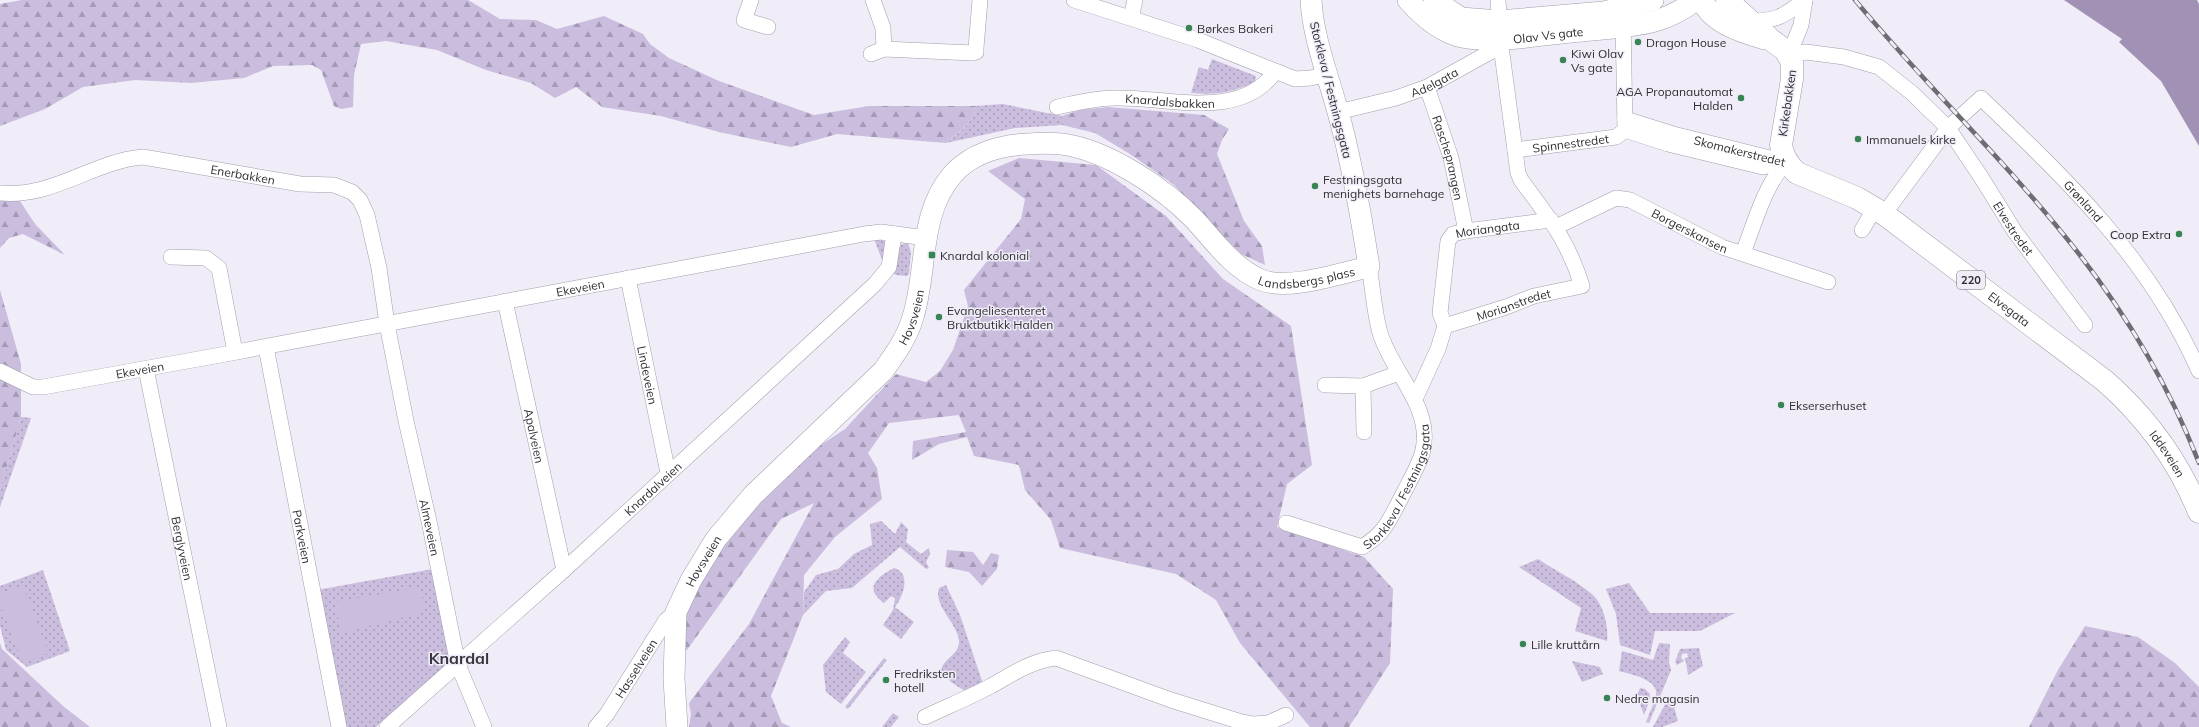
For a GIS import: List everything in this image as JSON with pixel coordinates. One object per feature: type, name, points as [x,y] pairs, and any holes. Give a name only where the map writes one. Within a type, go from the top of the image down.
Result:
[{"type":"main road","points":[[1702,0],[1710,12],[1734,28],[1771,40]]},
{"type":"main road","points":[[1728,0],[1789,55]]},
{"type":"main road","name":"Kirkebakken","points":[[1786,162],[1782,154],[1781,136],[1792,79],[1792,62],[1789,55]]},
{"type":"main road","name":"Elvegata","points":[[1786,162],[1797,173],[1857,198],[1880,211],[2105,381],[2144,418]]},
{"type":"main road","name":"Iddeveien","points":[[2144,418],[2172,457],[2199,512]]},
{"type":"street","points":[[751,0],[744,20],[768,27]]},
{"type":"street","points":[[873,0],[883,28],[878,51],[973,53],[976,52],[980,0]]},
{"type":"street","points":[[1074,0],[1198,40],[1294,79],[1310,78],[1326,74]]},
{"type":"street","points":[[1131,18],[1135,0]]},
{"type":"street","name":"Storkleva / Festningsgata","points":[[1286,523],[1362,547],[1377,538],[1387,525],[1422,453],[1424,438],[1421,417],[1415,399],[1399,373],[1380,333],[1369,267],[1338,112],[1326,74],[1311,11],[1311,0]]},
{"type":"street","name":"Olav Vs gate","points":[[1408,0],[1437,28],[1462,37],[1501,35],[1604,12],[1622,12],[1655,21],[1679,11],[1696,0]]},
{"type":"street","name":"Olav Vs gate","points":[[1434,0],[1461,18],[1501,35]]},
{"type":"street","points":[[1498,0],[1515,150],[1521,180],[1554,223]]},
{"type":"street","name":"Olav Vs gate","points":[[1622,12],[1652,0]]},
{"type":"street","points":[[1750,21],[1771,21],[1787,13],[1805,0]]},
{"type":"street","points":[[1789,55],[1802,25],[1805,0]]},
{"type":"street","points":[[1622,12],[1625,125]]},
{"type":"street","name":"Adelgata","points":[[1338,112],[1396,98],[1427,87],[1475,59],[1501,35]]},
{"type":"street","name":"Kirkebakken","points":[[1789,55],[1806,52],[1844,57],[1879,68],[1912,93],[1948,128]]},
{"type":"street","name":"Knardalsbakken","points":[[1057,107],[1116,98],[1191,103],[1235,99],[1269,80],[1275,72]]},
{"type":"street","name":"Rascheprangen","points":[[1427,87],[1451,158],[1466,230]]},
{"type":"street","name":"Grønland","points":[[1948,128],[1981,98],[2069,184],[2124,246],[2149,279],[2197,364]]},
{"type":"street","name":"Spinnestredet","points":[[1515,150],[1616,137],[1625,125]]},
{"type":"street","name":"Skomakerstredet","points":[[1625,125],[1668,144],[1763,167],[1786,162]]},
{"type":"street","points":[[1862,230],[1880,211],[1948,128]]},
{"type":"street","name":"Elvestredet","points":[[1948,128],[1981,177],[2015,232],[2085,325]]},
{"type":"street","name":"Hovsveien","points":[[677,727],[674,679],[676,612],[691,580],[729,522],[785,462],[883,371],[898,350],[914,317],[926,238],[934,202],[953,174],[969,160],[982,153],[1002,147],[1042,143],[1063,144],[1078,148],[1117,163],[1150,183],[1176,202],[1233,261],[1246,272]]},
{"type":"street","name":"Enerbakken","points":[[0,193],[28,192],[52,187],[120,161],[143,157],[300,184],[334,185],[343,188],[352,192],[360,200],[367,215],[379,268],[387,324]]},
{"type":"street","points":[[1743,253],[1770,186],[1776,174],[1786,162]]},
{"type":"street","name":"Borgerskansen","points":[[1554,223],[1616,198],[1630,200],[1687,231],[1722,247],[1828,282]]},
{"type":"street","name":"Moriangata","points":[[1445,326],[1440,313],[1448,241],[1453,234],[1466,230],[1554,223]]},
{"type":"street","name":"Morianstredet","points":[[1445,326],[1506,307],[1534,296],[1582,286],[1575,264],[1554,223]]},
{"type":"street","name":"Ekeveien","points":[[0,371],[34,387],[43,386],[266,347],[864,234],[881,232],[926,238]]},
{"type":"street","name":"Knardalveien","points":[[387,727],[564,570],[886,273],[889,267],[894,234]]},
{"type":"street","points":[[171,257],[206,258],[219,268],[235,352]]},
{"type":"street","name":"Landsbergs plass","points":[[1246,272],[1262,280],[1281,283],[1303,281],[1369,267]]},
{"type":"street","name":"Lindeveien","points":[[628,278],[668,473]]},
{"type":"street","name":"Apalveien","points":[[505,301],[564,570]]},
{"type":"street","name":"Almeveien","points":[[387,324],[458,665],[484,727]]},
{"type":"street","points":[[1415,399],[1438,348],[1445,326]]},
{"type":"street","name":"Parkveien","points":[[266,347],[339,727]]},
{"type":"street","name":"Berglyveien","points":[[146,369],[219,727]]},
{"type":"street","points":[[1326,384],[1363,386],[1399,373]]},
{"type":"street","points":[[1363,386],[1364,432]]},
{"type":"street","name":"Hasselveien","points":[[596,727],[607,714],[666,620],[676,612]]},
{"type":"street","points":[[925,717],[988,688],[1027,665],[1042,660],[1056,658],[1171,700],[1238,721],[1253,724],[1268,723],[1286,715]]},
{"type":"green space","points":[[22,0],[468,0],[500,19],[536,20],[557,29],[604,16],[643,34],[650,44],[669,58],[719,81],[814,115],[869,106],[976,106],[975,112],[969,122],[946,143],[837,134],[791,147],[719,132],[661,116],[602,107],[576,87],[555,98],[531,83],[486,70],[437,50],[386,41],[361,44],[354,75],[353,107],[341,109],[334,106],[321,70],[312,65],[273,66],[244,78],[191,83],[135,80],[83,87],[45,109],[0,126],[0,4]]},
{"type":"green space","points":[[1212,59],[1256,76],[1255,82],[1238,89],[1224,92],[1209,94],[1191,93],[1199,67],[1208,70]]},
{"type":"green space","points":[[1003,104],[1062,116],[1062,125],[1015,128],[946,143],[961,131],[969,122],[975,112],[976,106]]},
{"type":"green space","points":[[1108,107],[1204,115],[1229,129],[1222,140],[1217,154],[1244,221],[1262,246],[1265,265],[1241,254],[1173,184],[1130,154],[1095,133],[1062,125],[1062,116],[1080,110]]},
{"type":"green space","points":[[1019,158],[1096,165],[1166,216],[1223,279],[1291,326],[1312,465],[1287,484],[1277,527],[1364,557],[1393,589],[1390,663],[1349,727],[1310,727],[1240,643],[1216,600],[1176,574],[1060,548],[1051,520],[1025,490],[1019,465],[974,456],[967,437],[939,444],[912,460],[913,441],[966,432],[959,415],[889,423],[868,453],[877,468],[882,499],[835,537],[804,575],[803,615],[771,696],[782,723],[791,727],[689,727],[691,714],[689,703],[749,624],[814,503],[781,519],[684,654],[682,619],[718,549],[804,456],[845,429],[896,374],[926,382],[940,371],[953,350],[968,306],[964,290],[1021,219],[1025,199],[988,171]]},
{"type":"green space","points":[[0,198],[18,198],[35,224],[65,255],[23,234],[9,238],[0,248]]},
{"type":"green space","points":[[874,239],[879,239],[885,242],[883,262]]},
{"type":"green space","points":[[908,243],[911,252],[909,274],[907,276],[896,275],[893,273],[900,247],[902,244]]},
{"type":"green space","points":[[0,290],[21,364],[21,417],[0,490]]},
{"type":"green space","points":[[21,417],[31,418],[0,507],[0,490]]},
{"type":"green space","points":[[881,521],[895,534],[901,522],[908,529],[906,542],[921,554],[929,548],[930,554],[926,562],[929,568],[926,569],[900,547],[852,588],[826,591],[803,615],[804,592],[816,575],[838,569],[854,554],[872,545],[870,524]]},
{"type":"green space","points":[[947,550],[973,552],[983,565],[991,553],[999,555],[997,569],[982,586],[969,572],[945,567]]},
{"type":"green space","points":[[1538,559],[1580,585],[1597,599],[1604,616],[1607,629],[1607,641],[1575,631],[1581,608],[1519,567]]},
{"type":"green space","points":[[894,568],[900,571],[904,580],[903,592],[895,607],[914,622],[901,639],[883,625],[893,610],[895,598],[891,596],[884,603],[878,598],[873,588],[875,583],[882,575]]},
{"type":"green space","points":[[433,569],[453,660],[376,727],[344,727],[317,590]]},
{"type":"green space","points":[[43,570],[70,651],[27,667],[6,650],[0,626],[0,586]]},
{"type":"green space","points":[[1629,583],[1650,613],[1735,613],[1700,631],[1655,631],[1650,655],[1620,645],[1616,614],[1606,589]]},
{"type":"green space","points":[[23,585],[49,653],[23,663],[0,605],[0,594]]},
{"type":"green space","points":[[946,585],[960,615],[983,684],[968,693],[951,682],[941,671],[942,667],[959,645],[959,640],[954,627],[939,601],[939,588]]},
{"type":"green space","points":[[420,587],[425,612],[341,633],[335,602]]},
{"type":"green space","points":[[2085,626],[2138,637],[2175,663],[2199,687],[2199,727],[2029,727],[2058,670]]},
{"type":"green space","points":[[845,637],[850,642],[843,653],[866,672],[841,704],[826,692],[823,665]]},
{"type":"green space","points":[[0,643],[2,649],[63,706],[90,727],[0,727]]},
{"type":"green space","points":[[1659,643],[1670,644],[1669,662],[1671,670],[1649,723],[1646,722],[1653,705],[1656,689],[1648,681],[1642,678],[1619,671],[1622,651],[1653,660]]},
{"type":"green space","points":[[1699,648],[1703,666],[1688,675],[1686,662],[1684,659],[1688,657],[1687,653],[1682,654],[1681,658],[1684,661],[1677,665],[1675,662],[1680,649]]},
{"type":"green space","points":[[884,658],[887,660],[848,709],[845,707]]},
{"type":"green space","points":[[1572,661],[1600,667],[1603,674],[1582,682]]},
{"type":"green space","points":[[1640,688],[1645,689],[1650,694],[1649,702],[1644,715],[1637,696]]},
{"type":"green space","points":[[1668,699],[1669,703],[1673,703],[1678,721],[1662,727],[1653,727]]},
{"type":"green space","points":[[893,713],[899,717],[891,727],[882,727]]},
{"type":"shaded area","points":[[2064,0],[2197,0],[2199,4],[2199,146],[2161,81],[2119,42],[2122,39]]},
{"type":"railway","points":[[1855,0],[1882,32],[1997,157],[2053,221],[2097,278],[2131,328],[2161,381],[2188,435],[2199,463]]},
{"type":"place","name":"Børkes Bakeri","points":[[1189,28]]},
{"type":"place","name":"Dragon House","points":[[1638,42]]},
{"type":"place","name":"Kiwi Olav Vs gate","points":[[1563,60]]},
{"type":"place","name":"AGA Propanautomat Halden","points":[[1741,98]]},
{"type":"place","name":"Immanuels kirke","points":[[1858,139]]},
{"type":"place","name":"Festningsgata menighets barnehage","points":[[1315,186]]},
{"type":"place","name":"Coop Extra","points":[[2179,234]]},
{"type":"place","name":"Knardal kolonial","points":[[932,255]]},
{"type":"place","name":"Evangeliesenteret Bruktbutikk Halden","points":[[939,317]]},
{"type":"place","name":"Ekserserhuset","points":[[1781,405]]},
{"type":"place","name":"Lille kruttårn","points":[[1523,644]]},
{"type":"place","name":"Fredriksten hotell","points":[[886,680]]},
{"type":"place","name":"Nedre magasin","points":[[1607,698]]},
{"type":"district","name":"Knardal","points":[[459,658]]}]
